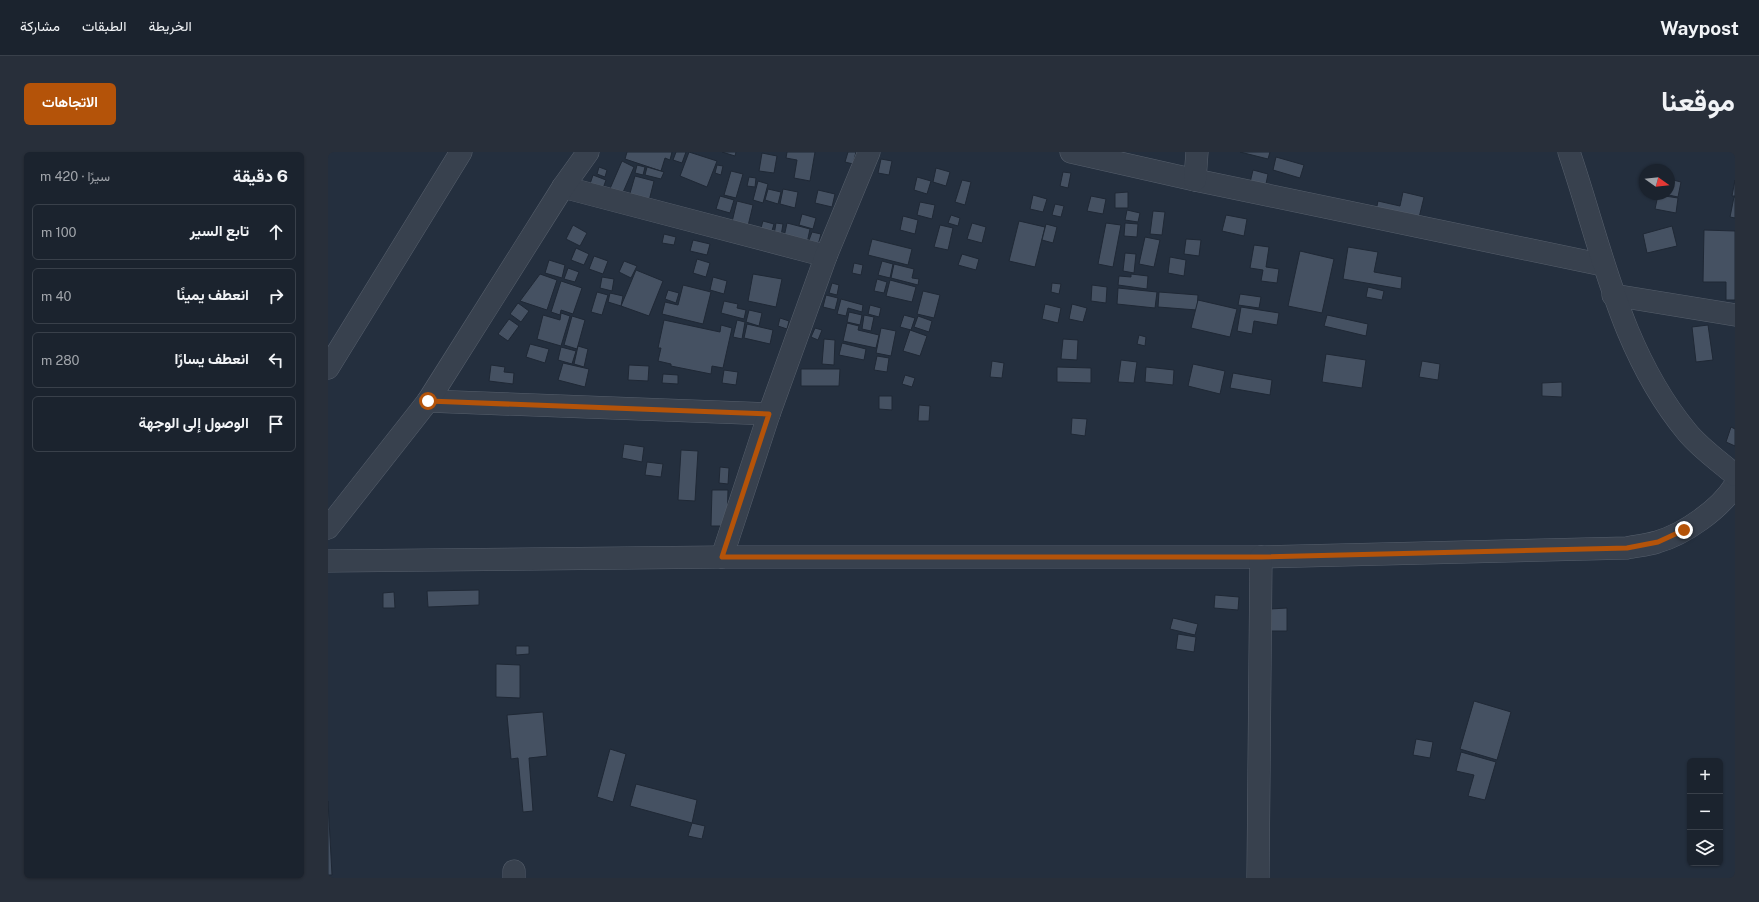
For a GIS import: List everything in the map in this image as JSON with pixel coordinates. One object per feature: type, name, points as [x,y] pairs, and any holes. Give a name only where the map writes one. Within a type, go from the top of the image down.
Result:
[{"type":"street","points":[[328,368],[461,152]]},
{"type":"street","points":[[328,528],[428,401],[563,188],[588,152]]},
{"type":"street","points":[[722,557],[769,414],[826,256],[870,152]]},
{"type":"street","points":[[1071,152],[1195,180],[1603,264]]},
{"type":"street","points":[[1195,180],[1197,152]]},
{"type":"street","points":[[1569,152],[1613,295],[1637,353],[1657,392],[1688,434],[1735,474]]},
{"type":"street","points":[[563,188],[826,256]]},
{"type":"street","points":[[1613,295],[1735,315]]},
{"type":"street","points":[[428,401],[769,414]]},
{"type":"street","points":[[328,561],[722,557],[1261,557],[1627,548],[1658,542],[1684,530],[1709,514],[1729,495],[1735,485]]},
{"type":"street","points":[[1258,878],[1261,557]]},
{"type":"building","points":[[627,152],[672,152],[670,160],[665,158],[661,171],[625,159]]},
{"type":"building","points":[[676,152],[686,152],[682,163],[673,160]]},
{"type":"building","points":[[689,152],[717,161],[707,187],[680,176]]},
{"type":"building","points":[[722,152],[736,152],[735,156]]},
{"type":"building","points":[[787,152],[815,152],[810,181],[794,178],[797,160],[786,158]]},
{"type":"building","points":[[848,152],[856,152],[853,164],[845,162]]},
{"type":"building","points":[[1240,152],[1270,152],[1268,159]]},
{"type":"building","points":[[762,153],[777,156],[774,173],[759,171]]},
{"type":"building","points":[[1276,157],[1304,165],[1300,178],[1273,170]]},
{"type":"building","points":[[881,159],[892,161],[889,175],[878,173]]},
{"type":"building","points":[[622,161],[634,167],[621,197],[609,191]]},
{"type":"building","points":[[637,165],[645,167],[643,175],[635,173]]},
{"type":"building","points":[[717,165],[723,166],[721,175],[715,173]]},
{"type":"building","points":[[599,167],[607,170],[605,177],[597,174]]},
{"type":"building","points":[[647,167],[664,172],[661,179],[645,175]]},
{"type":"building","points":[[936,168],[950,172],[946,186],[933,182]]},
{"type":"building","points":[[1253,170],[1268,174],[1264,194],[1248,191]]},
{"type":"building","points":[[731,171],[743,174],[736,198],[724,195]]},
{"type":"building","points":[[1063,172],[1071,173],[1068,188],[1060,186]]},
{"type":"building","points":[[593,175],[606,180],[602,191],[589,187]]},
{"type":"building","points":[[635,176],[654,181],[648,205],[628,200]]},
{"type":"building","points":[[749,177],[756,178],[755,187],[747,186]]},
{"type":"building","points":[[917,177],[931,181],[927,194],[914,190]]},
{"type":"building","points":[[962,180],[971,182],[965,205],[955,202]]},
{"type":"building","points":[[1675,180],[1681,182],[1678,197],[1675,196]]},
{"type":"building","points":[[1735,180],[1735,196],[1732,196]]},
{"type":"building","points":[[758,181],[768,184],[763,203],[753,200]]},
{"type":"building","points":[[768,189],[781,192],[778,204],[765,200]]},
{"type":"building","points":[[783,189],[798,192],[795,208],[780,204]]},
{"type":"building","points":[[818,190],[835,194],[832,207],[815,203]]},
{"type":"building","points":[[1128,192],[1128,208],[1115,208],[1115,193]]},
{"type":"building","points":[[1403,192],[1424,197],[1417,226],[1375,216],[1378,201],[1400,206]]},
{"type":"building","points":[[1033,195],[1047,199],[1043,212],[1030,209]]},
{"type":"building","points":[[720,196],[734,200],[730,213],[716,209]]},
{"type":"building","points":[[1091,196],[1106,199],[1103,214],[1087,211]]},
{"type":"building","points":[[1735,197],[1735,218],[1730,217]]},
{"type":"building","points":[[1675,198],[1678,198],[1676,213],[1655,209],[1657,200],[1675,200]]},
{"type":"building","points":[[737,201],[753,205],[748,226],[732,222]]},
{"type":"building","points":[[920,202],[935,205],[932,219],[917,215]]},
{"type":"building","points":[[1055,204],[1064,206],[1061,217],[1052,215]]},
{"type":"building","points":[[1127,210],[1140,213],[1138,222],[1125,220]]},
{"type":"building","points":[[1153,211],[1165,212],[1162,235],[1150,234]]},
{"type":"building","points":[[802,214],[816,218],[813,229],[799,225]]},
{"type":"building","points":[[951,215],[960,218],[958,226],[948,223]]},
{"type":"building","points":[[1226,215],[1247,219],[1244,236],[1222,231]]},
{"type":"building","points":[[903,216],[918,220],[915,234],[900,230]]},
{"type":"building","points":[[763,221],[774,224],[771,234],[760,231]]},
{"type":"building","points":[[1019,221],[1045,227],[1035,267],[1009,261]]},
{"type":"building","points":[[776,223],[783,224],[781,236],[774,235]]},
{"type":"building","points":[[787,223],[810,229],[807,243],[784,237]]},
{"type":"building","points":[[972,223],[986,227],[982,243],[967,239]]},
{"type":"building","points":[[1106,223],[1121,225],[1113,267],[1098,264]]},
{"type":"building","points":[[1125,223],[1138,224],[1137,237],[1124,236]]},
{"type":"building","points":[[1046,224],[1057,227],[1053,243],[1042,240]]},
{"type":"building","points":[[573,225],[587,233],[580,246],[566,239]]},
{"type":"building","points":[[940,225],[953,228],[948,250],[934,247]]},
{"type":"building","points":[[1672,226],[1677,246],[1647,253],[1643,234]]},
{"type":"building","points":[[1704,230],[1735,231],[1735,300],[1726,300],[1726,282],[1703,282]]},
{"type":"building","points":[[812,232],[821,234],[818,245],[808,243]]},
{"type":"building","points":[[664,234],[676,237],[674,245],[662,243]]},
{"type":"building","points":[[1145,237],[1160,240],[1154,267],[1139,264]]},
{"type":"building","points":[[872,239],[912,249],[908,265],[868,255]]},
{"type":"building","points":[[1186,239],[1201,240],[1199,256],[1184,254]]},
{"type":"building","points":[[693,240],[710,244],[707,255],[690,251]]},
{"type":"building","points":[[1254,245],[1269,247],[1266,267],[1279,269],[1277,283],[1261,281],[1263,270],[1250,268]]},
{"type":"building","points":[[1348,247],[1378,252],[1374,272],[1402,277],[1401,289],[1343,279]]},
{"type":"building","points":[[576,248],[589,254],[584,265],[571,260]]},
{"type":"building","points":[[1300,251],[1334,259],[1322,313],[1288,306]]},
{"type":"building","points":[[1125,253],[1136,254],[1134,273],[1123,271]]},
{"type":"building","points":[[962,254],[979,259],[976,270],[958,265]]},
{"type":"building","points":[[594,256],[608,261],[603,274],[589,269]]},
{"type":"building","points":[[1170,257],[1186,260],[1184,276],[1168,273]]},
{"type":"building","points":[[697,259],[710,263],[706,277],[693,273]]},
{"type":"building","points":[[549,260],[565,265],[562,278],[545,273]]},
{"type":"building","points":[[624,261],[637,266],[631,278],[619,272]]},
{"type":"building","points":[[882,261],[893,264],[890,278],[878,275]]},
{"type":"building","points":[[854,263],[863,265],[861,275],[852,273]]},
{"type":"building","points":[[894,264],[914,269],[912,278],[919,279],[918,285],[891,278]]},
{"type":"building","points":[[568,268],[579,272],[575,282],[564,279]]},
{"type":"building","points":[[636,270],[663,281],[649,316],[621,306]]},
{"type":"building","points":[[540,274],[557,280],[547,310],[520,301]]},
{"type":"building","points":[[753,274],[782,279],[776,307],[748,301]]},
{"type":"building","points":[[1131,274],[1148,276],[1147,289],[1118,285],[1119,276],[1131,277]]},
{"type":"building","points":[[602,277],[614,279],[612,291],[600,288]]},
{"type":"building","points":[[713,277],[727,281],[724,294],[710,290]]},
{"type":"building","points":[[877,279],[887,282],[884,293],[874,291]]},
{"type":"building","points":[[890,280],[916,287],[912,302],[886,296]]},
{"type":"building","points":[[561,281],[582,288],[573,314],[561,310],[560,315],[551,312]]},
{"type":"building","points":[[832,283],[839,285],[837,295],[829,293]]},
{"type":"building","points":[[1052,283],[1061,284],[1059,294],[1051,292]]},
{"type":"building","points":[[683,285],[711,292],[703,324],[662,314],[665,302],[678,305]]},
{"type":"building","points":[[1092,285],[1107,287],[1106,303],[1091,301]]},
{"type":"building","points":[[1368,287],[1384,291],[1382,300],[1366,297]]},
{"type":"building","points":[[1118,288],[1157,292],[1155,308],[1117,304]]},
{"type":"building","points":[[668,290],[679,293],[676,303],[665,299]]},
{"type":"building","points":[[923,291],[940,295],[934,318],[917,314]]},
{"type":"building","points":[[597,292],[608,295],[602,315],[591,312]]},
{"type":"building","points":[[1159,292],[1198,295],[1197,310],[1158,307]]},
{"type":"building","points":[[610,293],[623,296],[621,306],[608,302]]},
{"type":"building","points":[[1240,294],[1261,297],[1259,308],[1238,305]]},
{"type":"building","points":[[826,295],[838,298],[835,310],[823,307]]},
{"type":"building","points":[[841,299],[863,305],[862,312],[848,308],[846,316],[837,314]]},
{"type":"building","points":[[1198,300],[1237,309],[1230,337],[1191,328]]},
{"type":"building","points":[[724,301],[738,304],[737,308],[746,310],[744,319],[721,313]]},
{"type":"building","points":[[518,303],[529,311],[521,322],[510,314]]},
{"type":"building","points":[[1045,304],[1061,308],[1058,323],[1042,319]]},
{"type":"building","points":[[1072,304],[1087,308],[1083,322],[1069,319]]},
{"type":"building","points":[[870,305],[881,308],[879,317],[868,314]]},
{"type":"building","points":[[1241,307],[1279,313],[1277,325],[1254,321],[1252,334],[1237,331]]},
{"type":"building","points":[[749,310],[762,313],[759,326],[746,322]]},
{"type":"building","points":[[849,312],[862,315],[860,325],[847,322]]},
{"type":"building","points":[[561,313],[570,316],[561,346],[537,339],[543,315],[560,320]]},
{"type":"building","points":[[864,315],[874,317],[871,331],[862,329]]},
{"type":"building","points":[[904,315],[915,318],[911,330],[900,327]]},
{"type":"building","points":[[1327,315],[1368,324],[1366,336],[1324,326]]},
{"type":"building","points":[[572,316],[585,320],[577,349],[564,345]]},
{"type":"building","points":[[918,316],[932,321],[929,332],[914,327]]},
{"type":"building","points":[[780,318],[789,321],[787,329],[778,326]]},
{"type":"building","points":[[509,319],[519,326],[508,341],[498,334]]},
{"type":"building","points":[[664,320],[720,332],[721,325],[732,328],[723,368],[712,366],[711,374],[671,366],[671,364],[658,361],[661,348],[658,348]]},
{"type":"building","points":[[737,320],[745,322],[742,339],[733,337]]},
{"type":"building","points":[[847,323],[859,326],[858,330],[879,335],[876,348],[843,341]]},
{"type":"building","points":[[747,324],[773,330],[770,344],[744,338]]},
{"type":"building","points":[[1708,325],[1713,360],[1696,362],[1692,327]]},
{"type":"building","points":[[815,328],[822,330],[818,340],[811,337]]},
{"type":"building","points":[[881,328],[896,331],[891,356],[876,353]]},
{"type":"building","points":[[910,330],[927,336],[920,356],[903,351]]},
{"type":"building","points":[[1139,335],[1146,337],[1145,346],[1137,344]]},
{"type":"building","points":[[824,339],[835,340],[834,365],[822,364]]},
{"type":"building","points":[[1063,339],[1078,340],[1077,360],[1061,359]]},
{"type":"building","points":[[842,343],[866,349],[864,360],[839,355]]},
{"type":"building","points":[[530,344],[549,349],[545,363],[526,357]]},
{"type":"building","points":[[578,346],[588,349],[584,367],[574,364]]},
{"type":"building","points":[[561,347],[576,351],[572,364],[558,360]]},
{"type":"building","points":[[1326,354],[1366,360],[1362,388],[1322,382]]},
{"type":"building","points":[[877,356],[889,358],[887,372],[874,370]]},
{"type":"building","points":[[1121,360],[1137,362],[1134,383],[1118,382]]},
{"type":"building","points":[[992,361],[1004,363],[1002,378],[990,377]]},
{"type":"building","points":[[1422,361],[1440,364],[1438,380],[1419,377]]},
{"type":"building","points":[[563,363],[589,369],[585,387],[558,380]]},
{"type":"building","points":[[1193,364],[1225,371],[1220,394],[1188,386]]},
{"type":"building","points":[[491,365],[505,367],[504,372],[514,373],[513,384],[489,381]]},
{"type":"building","points":[[629,365],[649,366],[648,381],[628,380]]},
{"type":"building","points":[[1057,367],[1091,368],[1091,383],[1057,382]]},
{"type":"building","points":[[1146,367],[1174,370],[1173,385],[1145,382]]},
{"type":"building","points":[[801,369],[840,369],[839,386],[801,386]]},
{"type":"building","points":[[724,370],[738,372],[736,385],[722,383]]},
{"type":"building","points":[[1233,373],[1272,380],[1270,395],[1230,388]]},
{"type":"building","points":[[663,374],[678,375],[678,384],[662,383]]},
{"type":"building","points":[[905,375],[915,378],[912,387],[902,384]]},
{"type":"building","points":[[1562,382],[1562,397],[1542,396],[1542,383]]},
{"type":"building","points":[[879,396],[892,396],[892,410],[879,409]]},
{"type":"building","points":[[919,405],[930,406],[929,421],[918,421]]},
{"type":"building","points":[[1072,418],[1087,419],[1085,436],[1071,434]]},
{"type":"building","points":[[1731,427],[1735,429],[1735,446],[1726,442]]},
{"type":"building","points":[[624,444],[644,447],[642,462],[622,458]]},
{"type":"building","points":[[681,450],[698,451],[695,501],[678,500]]},
{"type":"building","points":[[647,462],[663,464],[661,477],[645,475]]},
{"type":"building","points":[[720,467],[729,468],[728,484],[719,483]]},
{"type":"building","points":[[712,490],[728,490],[727,526],[711,526]]},
{"type":"building","points":[[479,590],[479,605],[428,607],[427,591]]},
{"type":"building","points":[[394,592],[395,608],[383,608],[383,593]]},
{"type":"building","points":[[1215,595],[1239,597],[1238,610],[1214,608]]},
{"type":"building","points":[[1287,608],[1287,631],[1270,631],[1270,609]]},
{"type":"building","points":[[1173,618],[1198,624],[1195,635],[1170,629]]},
{"type":"building","points":[[1178,634],[1196,637],[1194,652],[1176,649]]},
{"type":"building","points":[[516,646],[529,646],[529,654],[516,655]]},
{"type":"building","points":[[496,664],[520,665],[520,698],[496,697]]},
{"type":"building","points":[[1474,701],[1511,712],[1497,760],[1460,749]]},
{"type":"building","points":[[543,712],[547,756],[529,758],[533,811],[523,812],[518,758],[511,759],[507,715]]},
{"type":"building","points":[[1416,739],[1433,742],[1430,758],[1413,755]]},
{"type":"building","points":[[610,749],[626,754],[613,802],[597,797]]},
{"type":"building","points":[[1461,752],[1496,762],[1485,800],[1468,796],[1474,775],[1456,771]]},
{"type":"building","points":[[636,784],[697,800],[692,823],[630,806]]},
{"type":"building","points":[[328,801],[332,875],[328,875]]},
{"type":"building","points":[[692,823],[705,826],[702,839],[688,836]]},
{"type":"route","points":[[428,401],[769,414],[722,557],[1261,557],[1627,548],[1658,542],[1684,530]]}]
